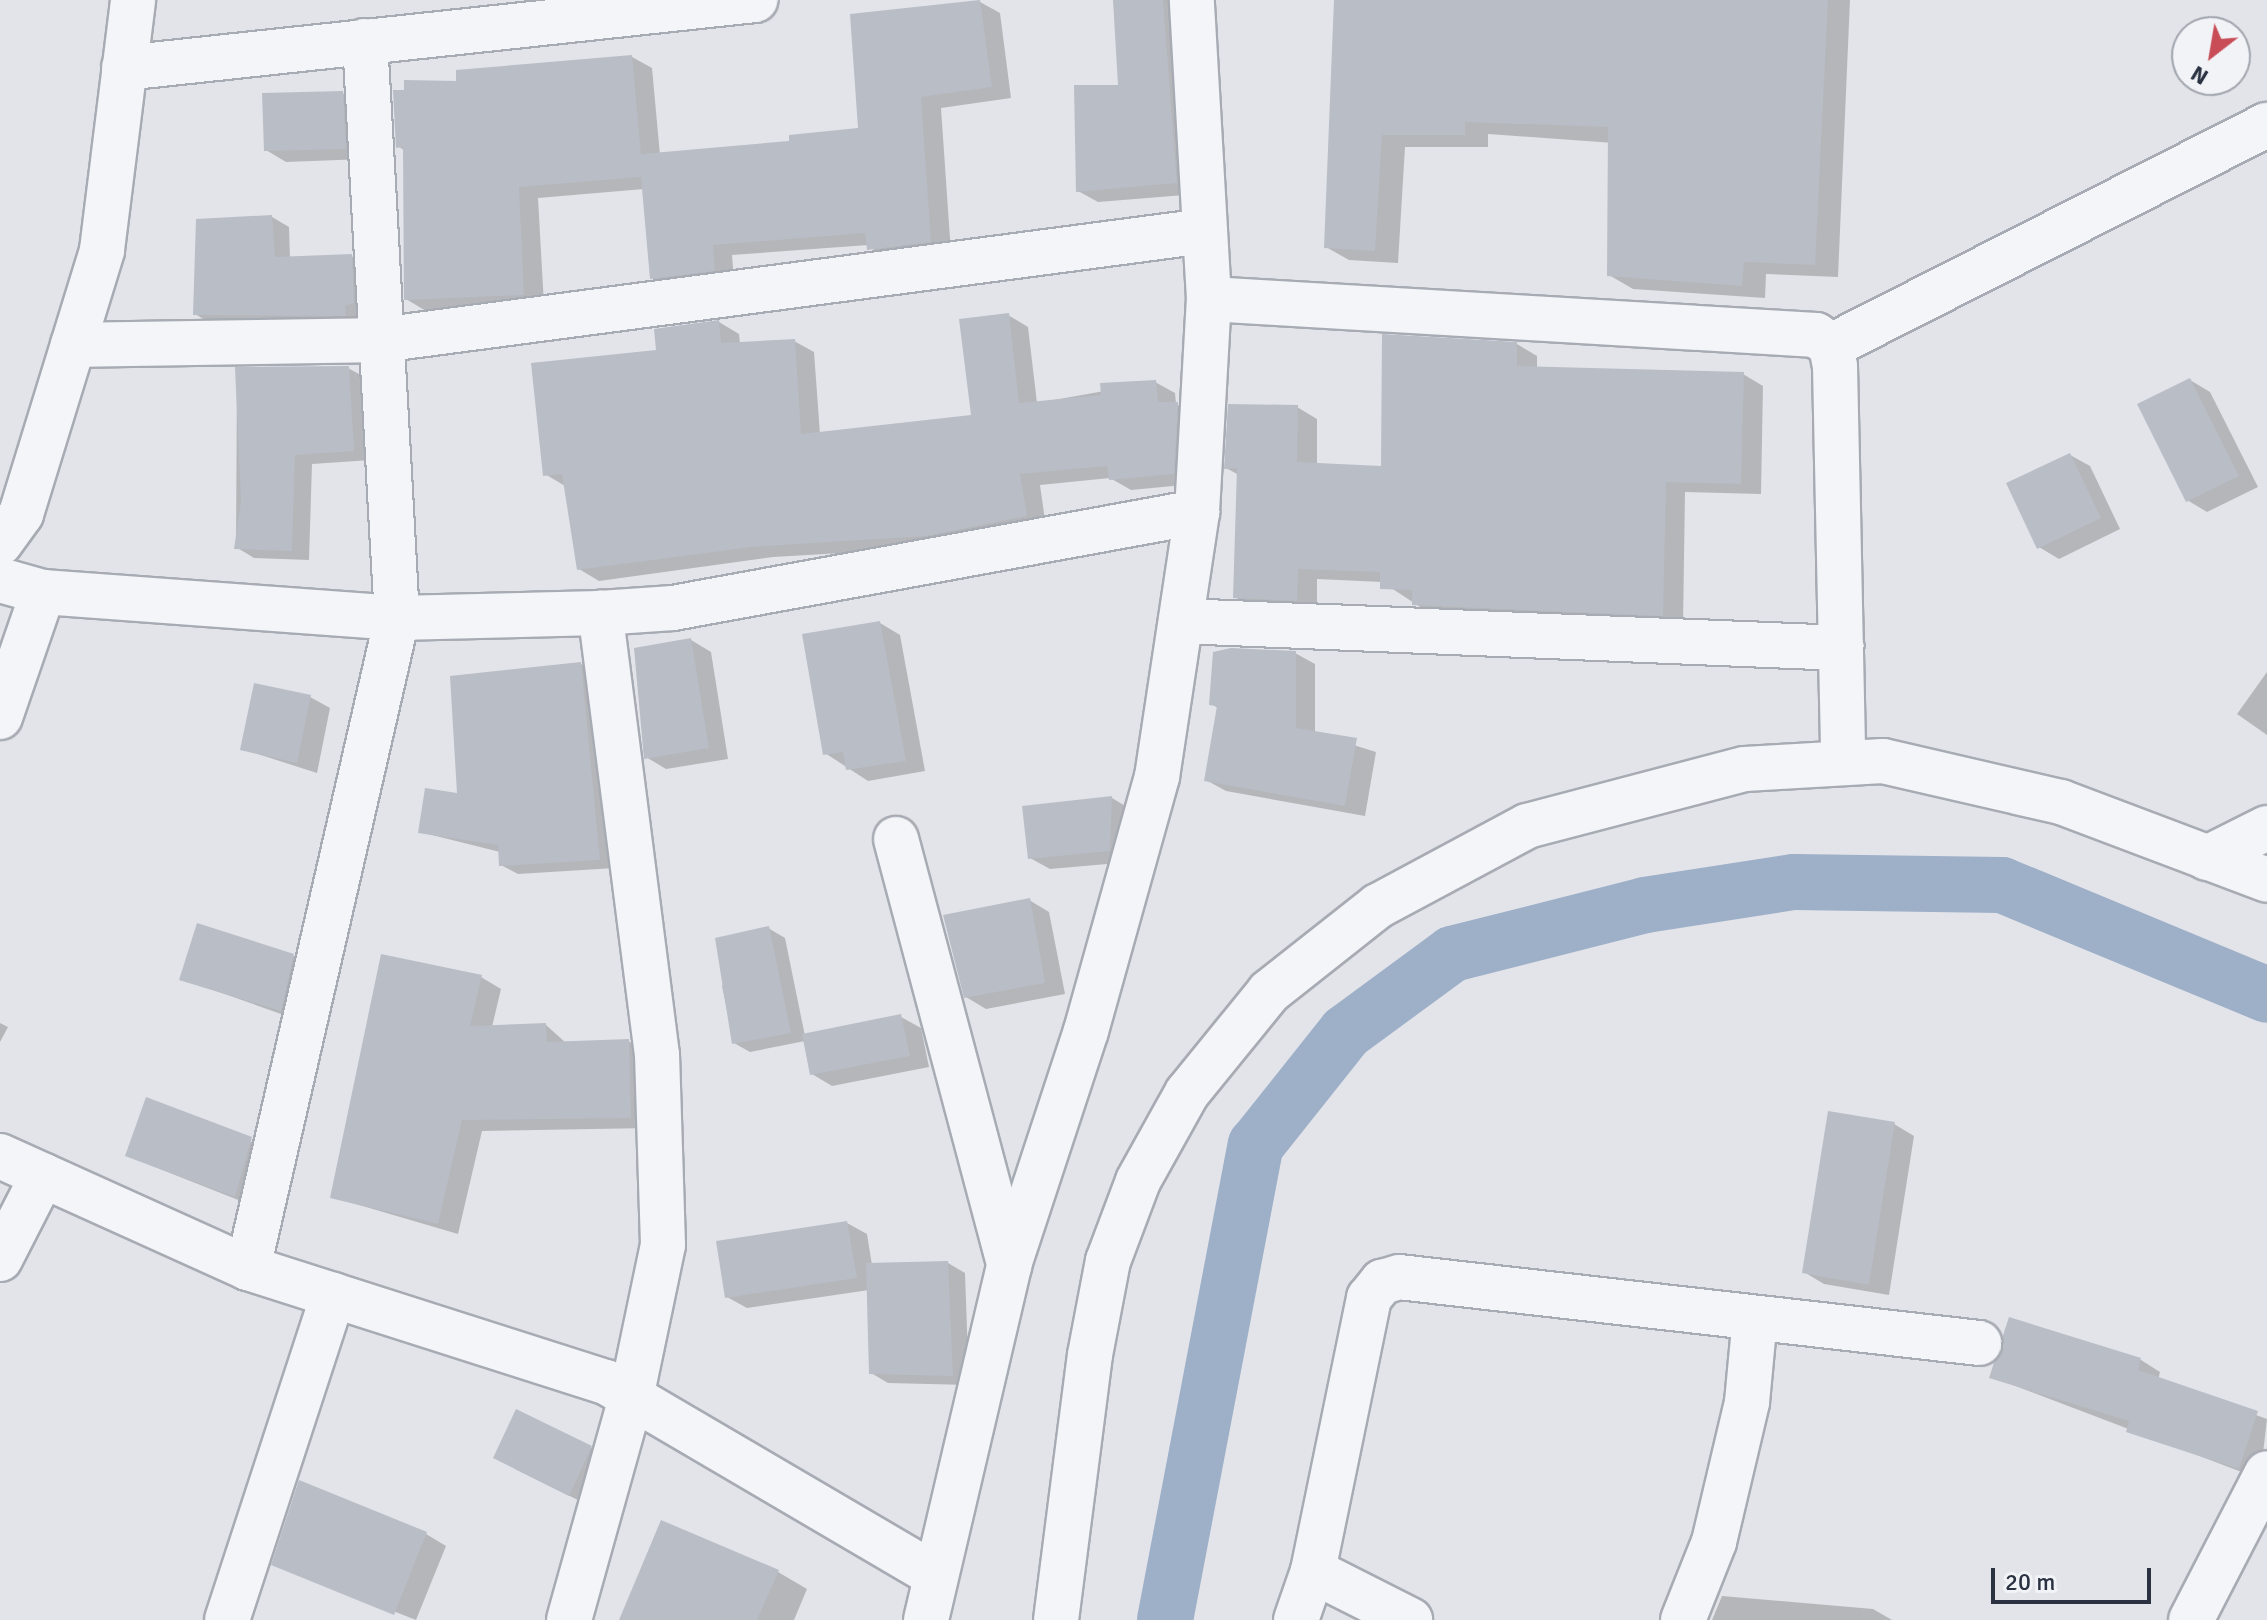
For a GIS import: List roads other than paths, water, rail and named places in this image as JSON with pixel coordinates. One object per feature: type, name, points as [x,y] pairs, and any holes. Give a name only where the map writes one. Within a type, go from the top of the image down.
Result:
[{"type":"street","points":[[0,543],[21,514],[102,250],[133,0]]},
{"type":"street","points":[[124,68],[755,0]]},
{"type":"street","points":[[926,1620],[932,1573],[1009,1265],[1086,1031],[1157,777],[1197,512],[1209,299],[1192,0]]},
{"type":"street","points":[[248,1268],[397,618],[365,41]]},
{"type":"street","points":[[1209,299],[1790,330],[1831,346],[2267,125]]},
{"type":"street","points":[[73,345],[380,340],[1205,231]]},
{"type":"street","points":[[1831,346],[1843,763]]},
{"type":"street","points":[[0,580],[43,592],[397,618],[600,613],[673,608],[1197,512]]},
{"type":"street","points":[[0,717],[43,592]]},
{"type":"street","points":[[569,1620],[631,1398],[663,1245],[657,1055],[600,613]]},
{"type":"street","points":[[1181,621],[1841,648]]},
{"type":"street","points":[[1056,1620],[1108,1261],[1138,1181],[1187,1093],[1269,992],[1378,906],[1527,826],[1745,769],[1883,761],[2061,802],[2267,880]]},
{"type":"street","points":[[2207,858],[2267,828]]},
{"type":"street","points":[[896,839],[1009,1265]]},
{"type":"street","points":[[0,1156],[248,1268],[606,1382],[932,1573]]},
{"type":"street","points":[[0,1259],[43,1175]]},
{"type":"street","points":[[1296,1620],[1313,1571],[1369,1298],[1382,1282],[1399,1277],[1979,1343]]},
{"type":"street","points":[[227,1620],[333,1295]]},
{"type":"street","points":[[1683,1620],[1714,1542],[1747,1402],[1755,1318]]},
{"type":"street","points":[[2191,1620],[2267,1473]]},
{"type":"street","points":[[1313,1571],[1410,1620]]},
{"type":"waterway","points":[[1165,1620],[1256,1145],[1346,1032],[1452,954],[1645,905],[1794,882],[2002,885],[2267,995]]}]
